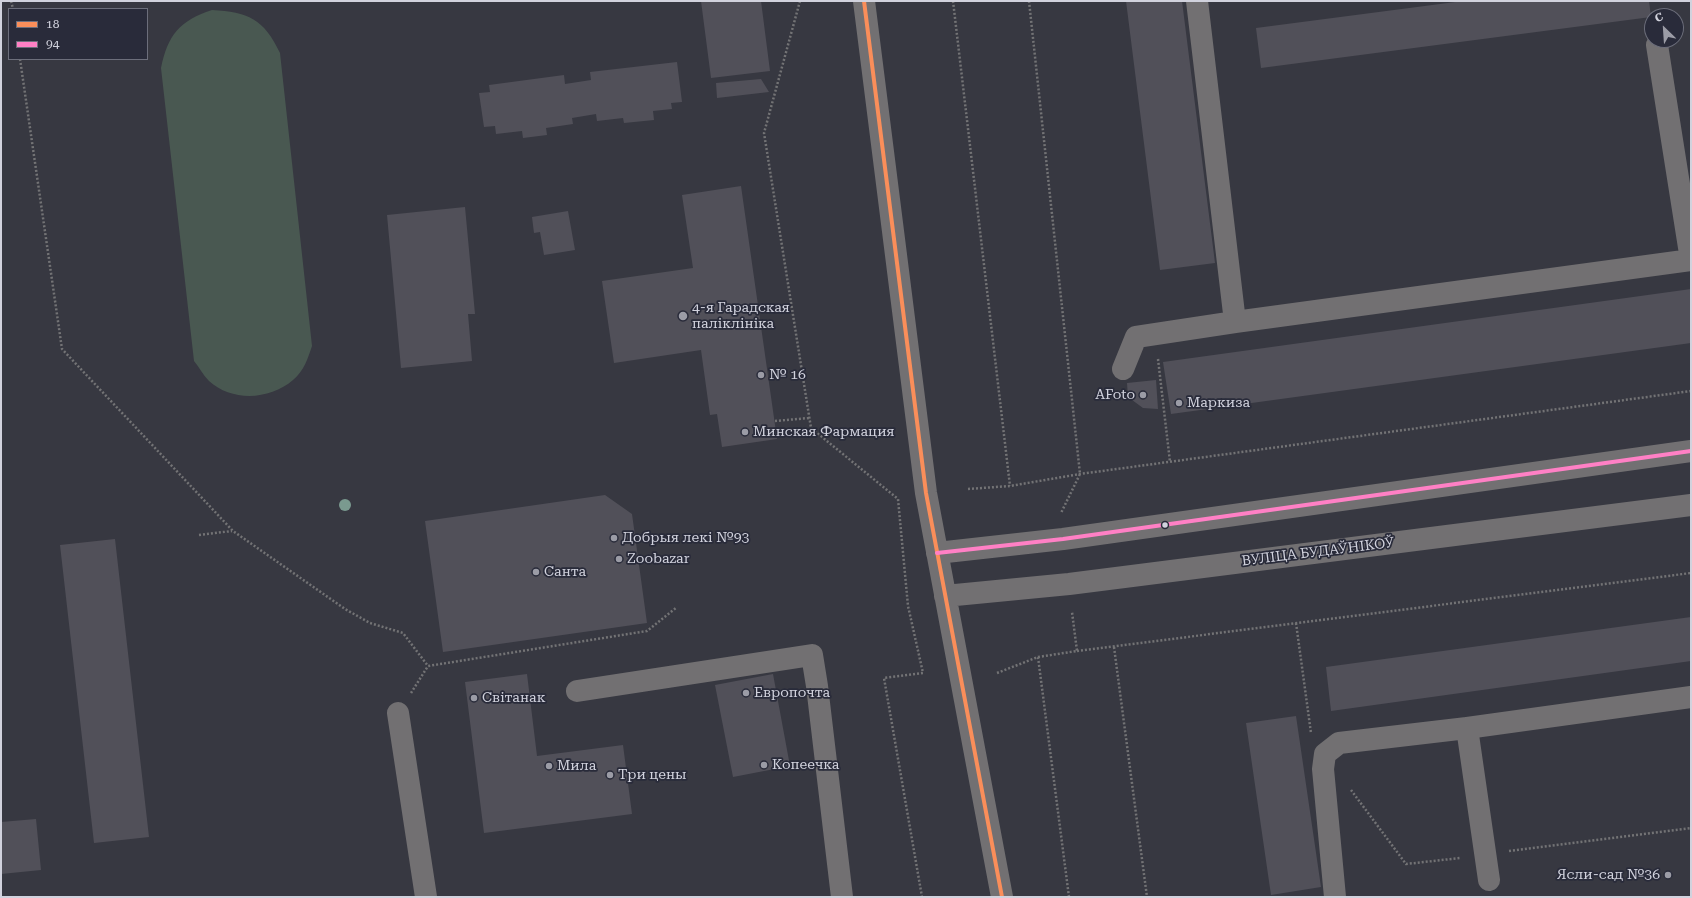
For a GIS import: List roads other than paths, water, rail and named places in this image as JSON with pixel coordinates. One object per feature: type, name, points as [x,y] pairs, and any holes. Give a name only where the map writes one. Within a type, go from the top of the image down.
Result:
[{"type":"street","points":[[864,1],[926,493],[1002,897]]},
{"type":"street","points":[[1201,1],[1197,1],[1235,322]]},
{"type":"street","points":[[1123,369],[1136,337],[1235,322],[1691,260],[1657,48]]},
{"type":"street","points":[[937,553],[1063,540],[1691,451]]},
{"type":"street","name":"ВУЛІЦА БУДАЎНІКОЎ","points":[[945,596],[1069,584],[1691,505]]},
{"type":"street","points":[[577,691],[812,655],[842,897]]},
{"type":"street","points":[[1335,897],[1323,770],[1325,754],[1338,743],[1467,728],[1691,697]]},
{"type":"street","points":[[398,713],[426,897]]},
{"type":"street","points":[[1467,728],[1489,880]]},
{"type":"place","name":"4-я Гарадская паліклініка","points":[[683,316]]},
{"type":"place","name":"№ 16","points":[[761,375]]},
{"type":"place","name":"AFoto","points":[[1143,395]]},
{"type":"place","name":"Маркиза","points":[[1179,403]]},
{"type":"place","name":"Минская Фармация","points":[[745,432]]},
{"type":"place","name":"Добрыя лекі №93","points":[[614,538]]},
{"type":"place","name":"Zoobazar","points":[[619,559]]},
{"type":"place","name":"Санта","points":[[536,572]]},
{"type":"place","name":"Европочта","points":[[746,693]]},
{"type":"place","name":"Світанак","points":[[474,698]]},
{"type":"place","name":"Копеечка","points":[[764,765]]},
{"type":"place","name":"Мила","points":[[549,766]]},
{"type":"place","name":"Три цены","points":[[610,775]]},
{"type":"place","name":"Ясли-сад №36","points":[[1668,875]]}]
